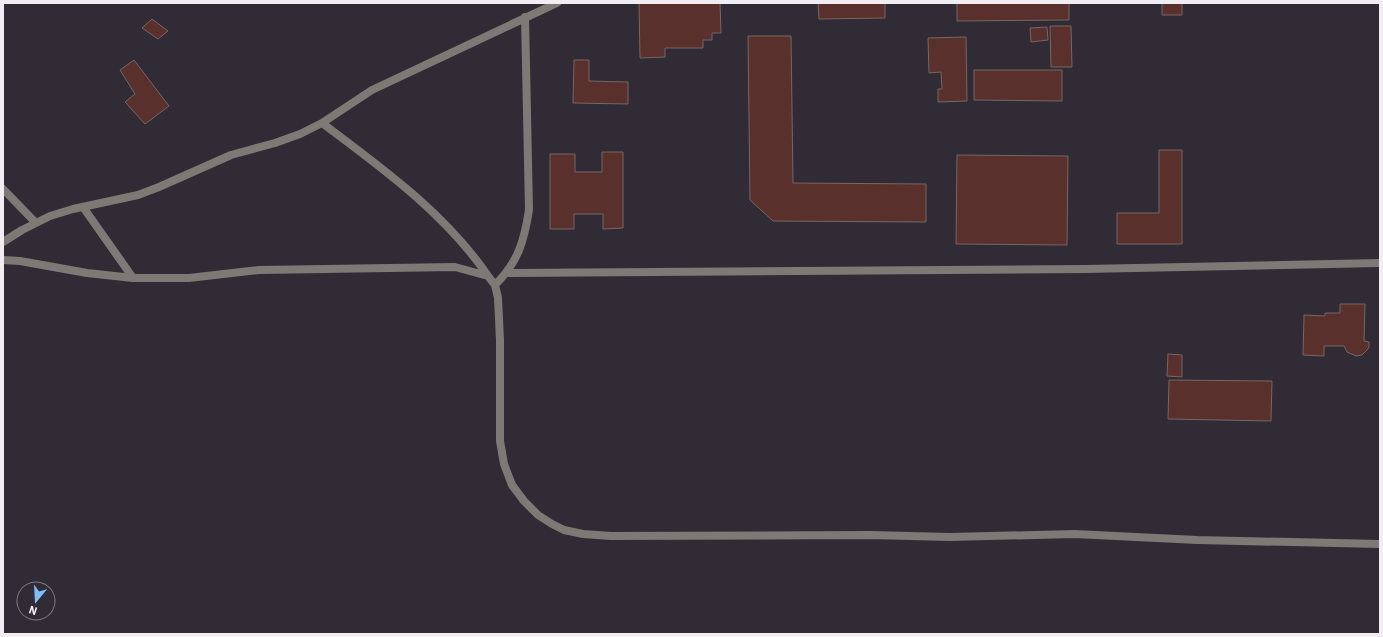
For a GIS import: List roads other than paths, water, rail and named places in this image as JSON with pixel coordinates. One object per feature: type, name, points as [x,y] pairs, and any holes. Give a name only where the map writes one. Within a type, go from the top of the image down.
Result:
[{"type":"street","points":[[3,242],[50,216],[138,195],[231,155],[275,143],[300,134],[322,123],[372,90],[524,17],[557,3]]},
{"type":"street","points":[[495,285],[507,273],[521,247],[529,210],[524,17]]},
{"type":"street","points":[[322,123],[393,176],[442,221],[469,250],[495,285],[498,298],[500,340],[500,441],[504,464],[512,486],[524,501],[538,515],[564,530],[583,534],[611,536],[870,535],[950,537],[1074,534],[1197,540],[1380,544]]},
{"type":"street","points":[[3,189],[36,223]]},
{"type":"street","points":[[83,207],[133,278]]},
{"type":"street","points":[[3,260],[20,261],[87,273],[133,278],[189,278],[259,270],[455,267],[488,276]]},
{"type":"street","points":[[507,273],[1085,269],[1380,262]]}]
